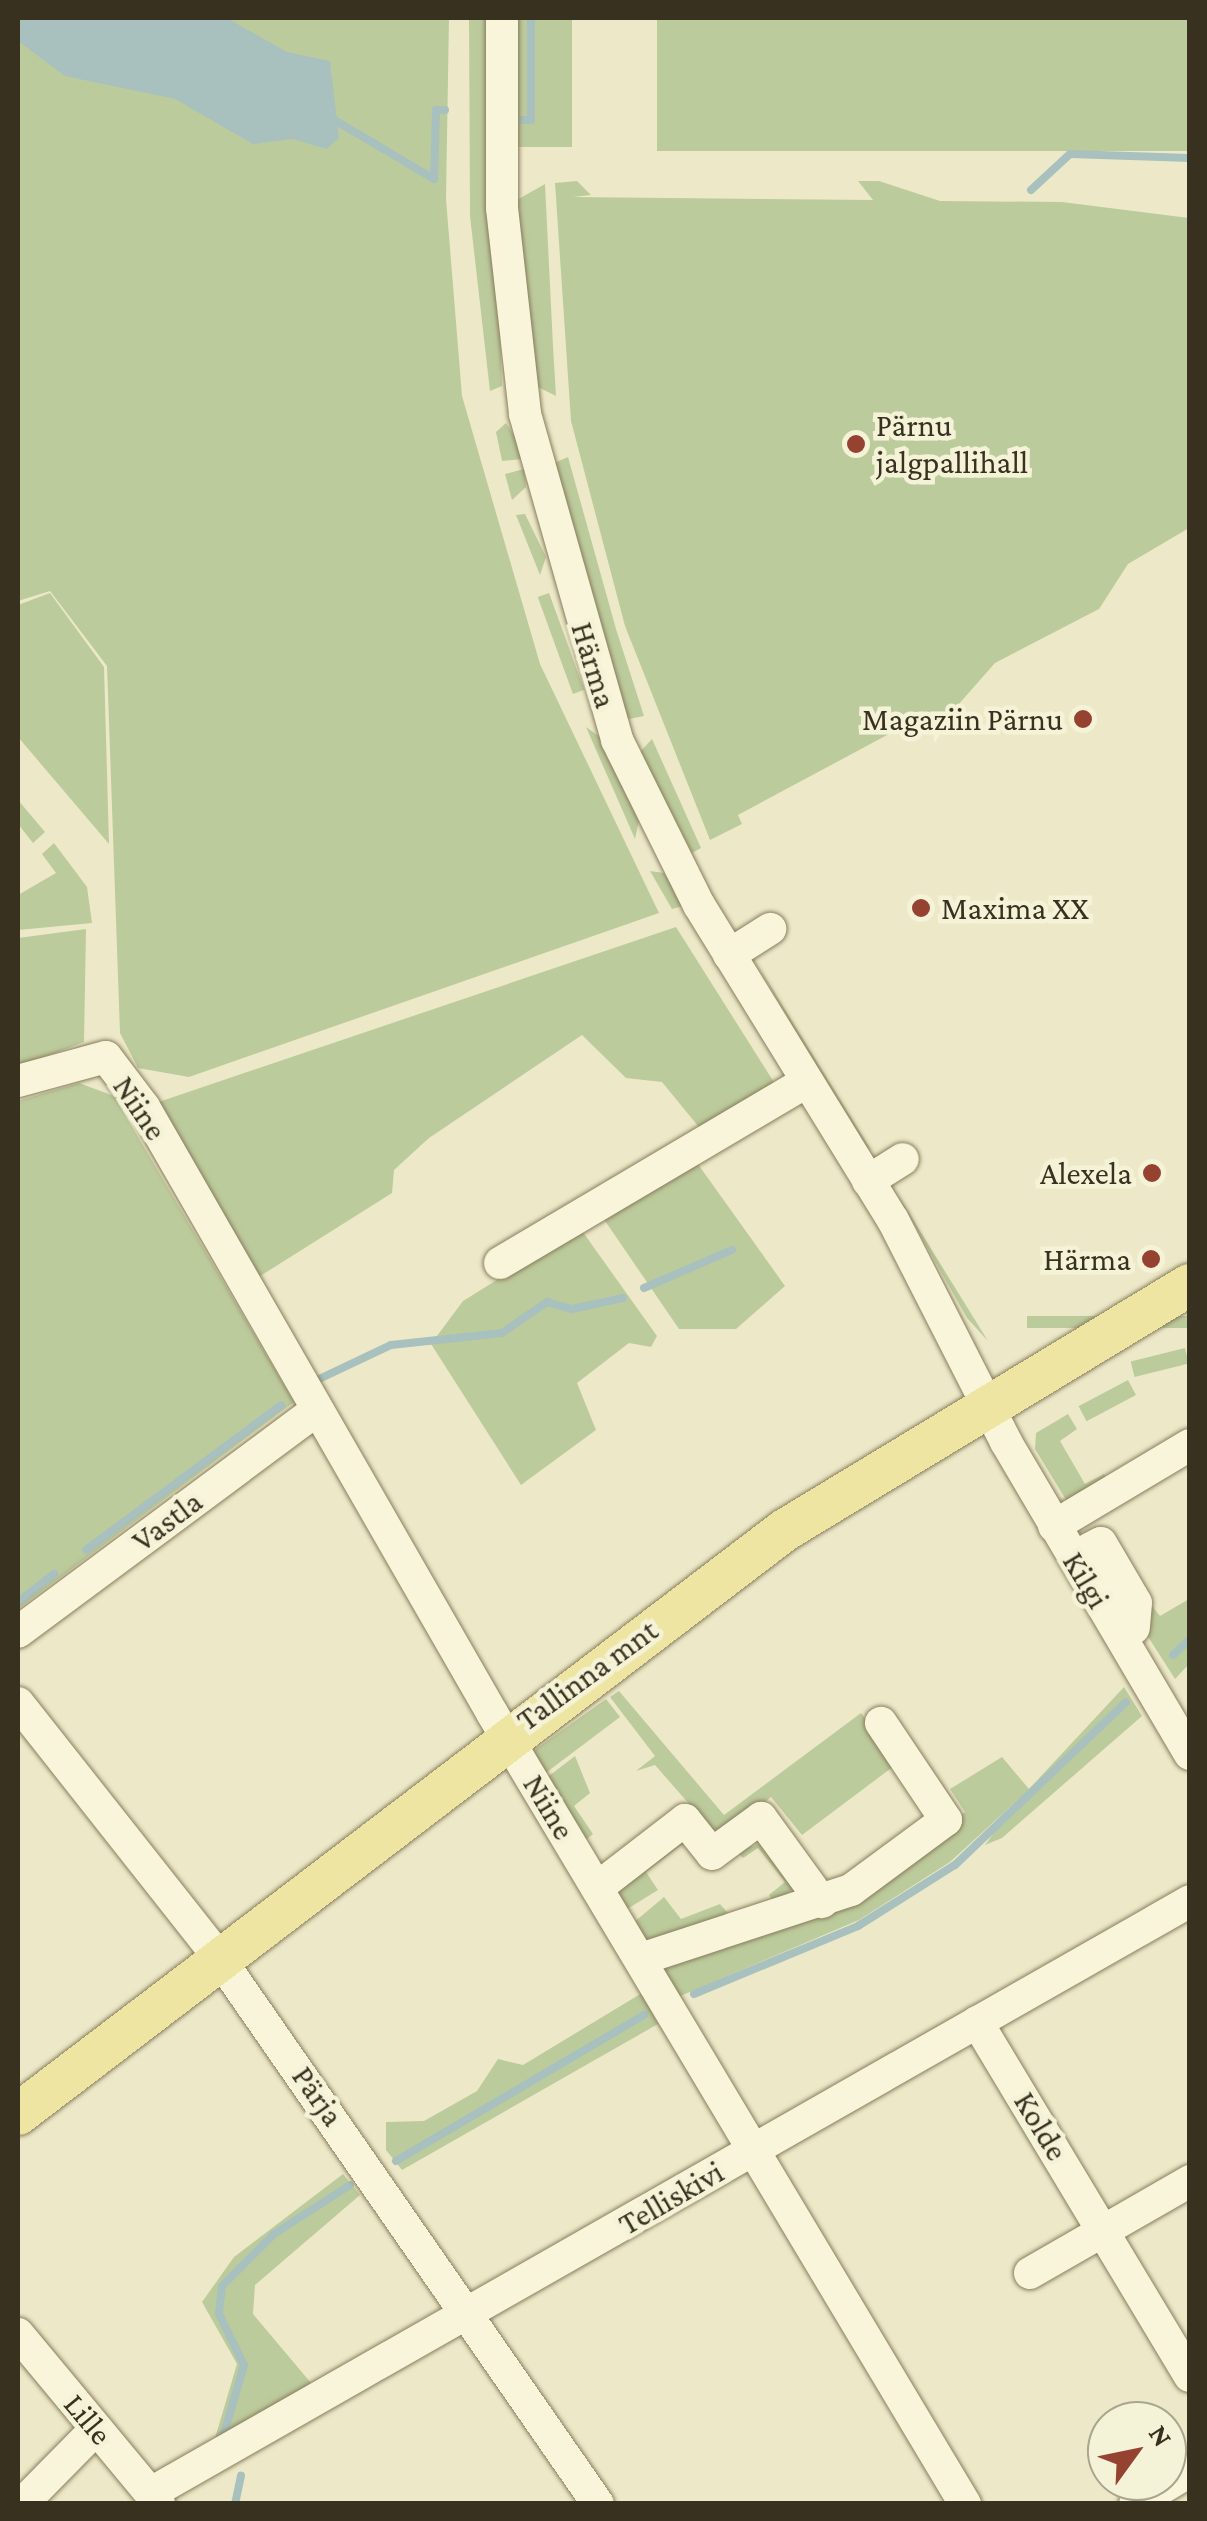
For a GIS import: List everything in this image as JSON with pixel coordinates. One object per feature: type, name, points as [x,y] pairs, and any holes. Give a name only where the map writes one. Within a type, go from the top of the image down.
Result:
[{"type":"main road","name":"Tallinna mnt","points":[[18,2114],[505,1734],[784,1530],[990,1402],[1190,1285]]},
{"type":"street","name":"Härma","points":[[502,18],[502,208],[535,460],[617,740],[729,955],[868,1181],[990,1402]]},
{"type":"street","points":[[729,955],[770,929]]},
{"type":"street","name":"Niine","points":[[18,1081],[106,1057],[965,2504]]},
{"type":"street","points":[[500,1263],[806,1082]]},
{"type":"street","points":[[868,1181],[903,1159]]},
{"type":"street","name":"Kilgi","points":[[990,1402],[1054,1526],[1190,1754]]},
{"type":"street","name":"Vastla","points":[[18,1632],[317,1410]]},
{"type":"street","points":[[1054,1526],[1190,1445]]},
{"type":"street","points":[[1089,1550],[1101,1543],[1136,1604],[1134,1628]]},
{"type":"street","name":"Pärja","points":[[18,1703],[217,1955],[471,2312],[598,2504]]},
{"type":"street","points":[[640,1959],[822,1902],[946,1820],[880,1723]]},
{"type":"street","points":[[598,1888],[685,1820],[712,1854],[761,1818],[822,1902]]},
{"type":"street","name":"Telliskivi","points":[[155,2498],[471,2312],[1190,1902]]},
{"type":"street","name":"Kolde","points":[[977,2022],[1190,2376]]},
{"type":"street","points":[[1030,2273],[1190,2181]]},
{"type":"street","name":"Lille","points":[[18,2334],[155,2498]]},
{"type":"street","points":[[22,2504],[96,2429]]},
{"type":"street","points":[[1136,2504],[1190,2471]]},
{"type":"green space","points":[[18,18],[449,18],[446,199],[462,396],[540,664],[659,913],[189,1077],[138,1068],[120,1033],[107,666],[50,591],[18,601]]},
{"type":"green space","points":[[469,18],[487,18],[502,386],[490,391],[470,216]]},
{"type":"green space","points":[[517,18],[572,18],[572,147],[517,147]]},
{"type":"green space","points":[[657,18],[1189,18],[1189,151],[657,151]]},
{"type":"green space","points":[[577,181],[591,195],[573,197],[873,200],[858,181],[879,181],[940,201],[1062,202],[1189,218],[1189,528],[1128,564],[1099,609],[995,663],[936,730],[902,727],[738,815],[742,824],[710,840],[625,626],[571,421],[555,183]]},
{"type":"green space","points":[[545,184],[556,396],[536,386],[515,201]]},
{"type":"green space","points":[[506,423],[517,440],[522,459],[502,461],[496,432]]},
{"type":"green space","points":[[568,457],[644,716],[629,719],[622,709],[552,464]]},
{"type":"green space","points":[[524,469],[526,487],[512,500],[505,474]]},
{"type":"green space","points":[[525,514],[546,557],[540,575],[516,515]]},
{"type":"green space","points":[[50,593],[104,667],[109,844],[18,737],[18,605]]},
{"type":"green space","points":[[549,593],[584,690],[573,694],[538,597]]},
{"type":"green space","points":[[586,727],[603,739],[639,820],[635,839]]},
{"type":"green space","points":[[652,739],[701,848],[692,853],[640,752]]},
{"type":"green space","points":[[18,800],[45,832],[33,843],[18,824]]},
{"type":"green space","points":[[54,843],[87,887],[92,923],[18,930],[18,895],[56,873],[42,854]]},
{"type":"green space","points":[[650,871],[664,873],[686,905],[672,909]]},
{"type":"green space","points":[[676,927],[782,1095],[707,1137],[662,1082],[626,1078],[582,1035],[429,1138],[394,1170],[392,1193],[246,1285],[144,1107]]},
{"type":"green space","points":[[86,929],[84,1042],[18,1067],[18,938]]},
{"type":"green space","points":[[754,959],[871,1150],[860,1143]]},
{"type":"green space","points":[[79,1083],[114,1096],[294,1402],[18,1609],[18,1101]]},
{"type":"green space","points":[[690,1153],[785,1286],[736,1329],[679,1329],[601,1215]]},
{"type":"green space","points":[[896,1192],[988,1341],[967,1318]]},
{"type":"green space","points":[[580,1228],[657,1336],[651,1347],[629,1343],[577,1383],[596,1430],[521,1485],[431,1344],[463,1301]]},
{"type":"green space","points":[[1027,1316],[1189,1316],[1189,1328],[1027,1328]]},
{"type":"green space","points":[[1185,1348],[1189,1364],[1135,1377],[1131,1362]]},
{"type":"green space","points":[[1128,1380],[1136,1395],[1087,1421],[1079,1406]]},
{"type":"green space","points":[[1068,1414],[1077,1429],[1060,1441],[1085,1484],[1104,1474],[1108,1481],[1068,1503],[1035,1449],[1036,1433]]},
{"type":"green space","points":[[1189,1599],[1189,1664],[1175,1679],[1145,1632],[1148,1601],[1160,1616]]},
{"type":"green space","points":[[1124,1687],[1142,1716],[1002,1838],[985,1845],[1020,1798],[950,1862],[859,1920],[678,1997],[658,1962],[888,1871],[965,1812],[950,1789],[1002,1757],[1029,1789]]},
{"type":"green space","points":[[619,1691],[724,1815],[861,1713],[898,1763],[802,1835],[771,1797],[731,1831],[711,1829],[655,1765],[636,1771],[655,1756],[610,1697]]},
{"type":"green space","points":[[606,1699],[620,1717],[539,1778],[529,1762],[536,1749]]},
{"type":"green space","points":[[575,1756],[590,1793],[574,1806],[593,1834],[581,1844],[541,1782]]},
{"type":"green space","points":[[678,1840],[684,1843],[646,1872],[658,1890],[624,1911],[616,1885]]},
{"type":"green space","points":[[765,1842],[793,1888],[776,1905],[769,1895],[785,1882],[758,1848],[743,1858],[737,1852]]},
{"type":"green space","points":[[664,1897],[681,1919],[720,1904],[734,1920],[760,1903],[767,1912],[645,1943],[633,1923]]},
{"type":"green space","points":[[642,1993],[658,2024],[402,2170],[386,2150],[386,2122],[424,2121],[477,2091],[498,2059],[523,2065]]},
{"type":"green space","points":[[343,2174],[360,2195],[255,2285],[253,2314],[311,2383],[213,2445],[237,2364],[202,2302],[234,2257]]},
{"type":"water","points":[[18,18],[227,18],[287,52],[330,61],[339,138],[327,149],[293,139],[253,144],[175,99],[65,76],[18,41]]},
{"type":"waterway","points":[[523,120],[531,120],[531,18]]},
{"type":"waterway","points":[[331,118],[434,179],[436,110],[445,110]]},
{"type":"waterway","points":[[1031,190],[1070,154],[1190,158]]},
{"type":"waterway","points":[[644,1288],[732,1250]]},
{"type":"waterway","points":[[317,1380],[391,1345],[502,1333],[547,1302],[572,1309],[623,1298]]},
{"type":"waterway","points":[[86,1550],[281,1405]]},
{"type":"waterway","points":[[18,1602],[54,1574]]},
{"type":"waterway","points":[[1173,1655],[1190,1639]]},
{"type":"waterway","points":[[694,1994],[858,1926],[955,1865],[1126,1702]]},
{"type":"waterway","points":[[396,2161],[644,2015]]},
{"type":"waterway","points":[[224,2434],[244,2365],[219,2314],[222,2286],[274,2234],[350,2185]]},
{"type":"waterway","points":[[235,2504],[241,2476]]},
{"type":"place","name":"Pärnu jalgpallihall","points":[[856,444]]},
{"type":"place","name":"Magaziin Pärnu","points":[[1083,719]]},
{"type":"place","name":"Maxima XX","points":[[921,908]]},
{"type":"place","name":"Alexela","points":[[1152,1173]]},
{"type":"place","name":"Härma","points":[[1151,1259]]}]
